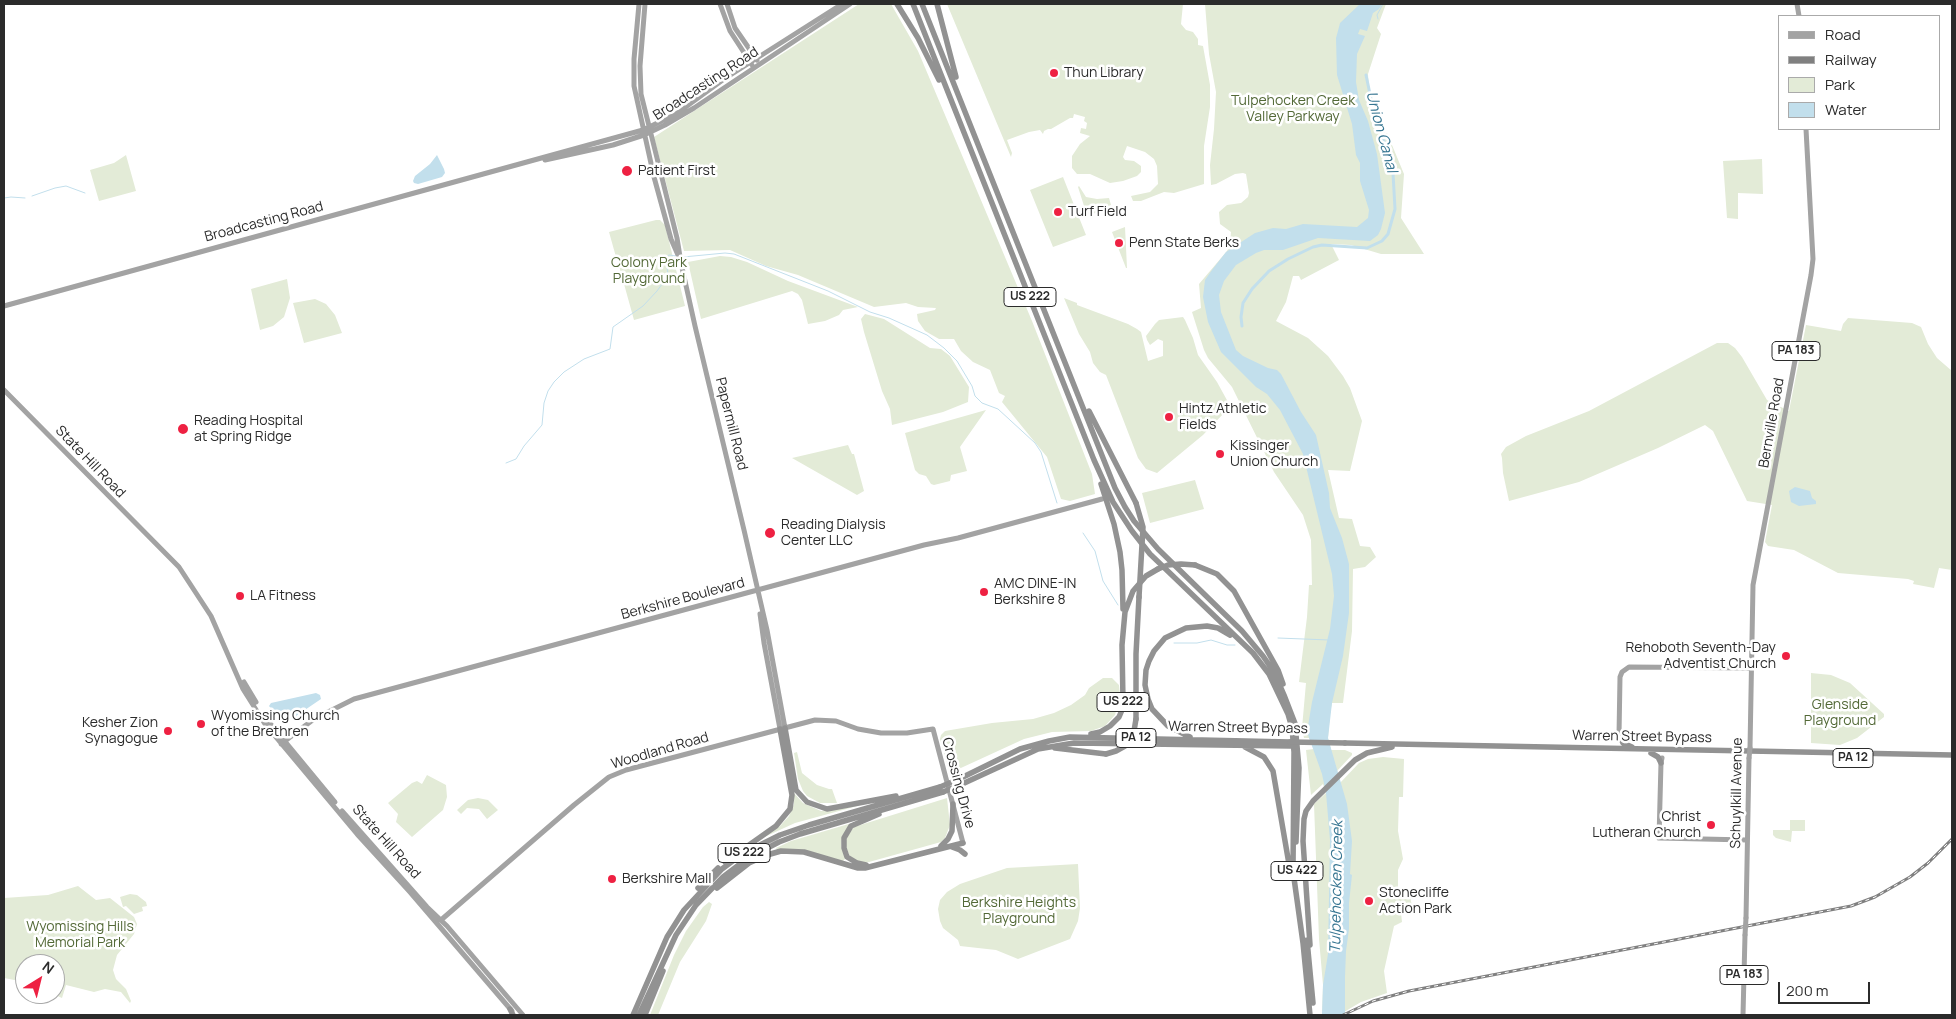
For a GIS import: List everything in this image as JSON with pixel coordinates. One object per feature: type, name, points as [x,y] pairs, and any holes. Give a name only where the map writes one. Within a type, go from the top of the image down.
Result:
[{"type":"highway","points":[[896,4],[918,38],[965,134]]},
{"type":"highway","name":"US 222","points":[[913,4],[1094,460],[1114,524],[1120,552],[1123,590],[1123,700],[1119,716],[1110,726],[1100,732],[1070,737]]},
{"type":"highway","name":"US 222","points":[[922,4],[1065,360],[1136,503],[1140,513],[1143,533],[1136,654],[1136,719],[1134,731],[1129,741],[1122,748],[1106,754],[1055,748],[1007,763]]},
{"type":"highway","points":[[937,4],[966,113]]},
{"type":"highway","points":[[1065,360],[1116,488],[1134,521],[1158,549],[1242,631],[1264,656],[1281,687],[1296,726]]},
{"type":"highway","points":[[1094,460],[1120,515],[1150,554],[1253,653],[1275,685],[1292,728],[1294,752],[1293,864],[1298,906]]},
{"type":"highway","name":"US 422","points":[[1123,631],[1125,612],[1133,591],[1146,576],[1158,569],[1182,564],[1195,565],[1209,569],[1217,574],[1234,591],[1278,670],[1296,726],[1299,768],[1296,862],[1308,948],[1312,1015]]},
{"type":"highway","points":[[1202,739],[1175,731],[1161,720],[1152,709],[1147,695],[1145,680],[1151,656],[1161,642],[1170,635],[1180,630],[1197,626],[1212,627],[1226,632],[1253,653]]},
{"type":"highway","points":[[783,728],[796,790],[804,800],[815,806],[833,808],[932,789]]},
{"type":"highway","points":[[684,910],[699,887],[709,876],[746,846],[776,826],[788,812],[792,795],[783,728]]},
{"type":"highway","points":[[1610,748],[1616,743],[1619,735]]},
{"type":"highway","points":[[1619,735],[1623,743],[1636,749]]},
{"type":"highway","name":"Warren Street Bypass","points":[[639,1015],[676,936],[696,905],[729,872],[748,858],[778,842],[940,791],[1020,749],[1049,741],[1070,737],[1202,739],[1290,744]]},
{"type":"highway","name":"Warren Street Bypass","points":[[959,782],[1038,749],[1082,742],[1239,745],[1345,744],[1668,752]]},
{"type":"highway","name":"US 422","points":[[1239,745],[1259,753],[1272,768],[1291,881],[1298,906],[1312,1015]]},
{"type":"highway","points":[[1312,1015],[1303,841],[1305,814],[1313,801],[1352,762],[1367,753],[1392,746]]},
{"type":"highway","name":"Warren Street Bypass","points":[[1392,746],[1610,748],[1668,752],[1952,757]]},
{"type":"highway","points":[[1651,753],[1662,761],[1668,752]]},
{"type":"highway","name":"Warren Street Bypass","points":[[633,1015],[667,937],[684,910],[722,869],[742,854],[758,845],[809,825],[932,789],[940,791]]},
{"type":"highway","points":[[940,791],[854,824],[845,834],[843,845],[847,857],[854,862],[864,865],[943,847],[955,848],[966,854]]},
{"type":"highway","points":[[943,847],[952,830],[953,804]]},
{"type":"highway","points":[[696,905],[740,869],[773,853],[786,851],[804,852],[858,868],[865,868],[962,842]]},
{"type":"highway","points":[[645,1015],[676,936]]},
{"type":"main road","name":"Papermill Road","points":[[639,4],[634,59],[634,86],[677,238],[681,263],[744,530],[757,591],[764,643],[783,728]]},
{"type":"main road","name":"Papermill Road","points":[[645,4],[640,82],[646,131]]},
{"type":"main road","points":[[720,4],[730,31],[752,65]]},
{"type":"main road","points":[[727,4],[735,28],[757,61]]},
{"type":"main road","name":"Broadcasting Road","points":[[4,306],[297,224],[532,162],[592,151],[646,131],[694,108],[757,61],[842,4]]},
{"type":"main road","name":"Broadcasting Road","points":[[757,61],[850,4]]},
{"type":"main road","name":"Bernville Road","points":[[1756,571],[1811,275],[1813,251],[1806,130]]},
{"type":"main road","name":"State Hill Road","points":[[4,390],[179,567],[210,616],[240,678],[282,742],[513,1013]]},
{"type":"main road","name":"Berkshire Boulevard","points":[[282,742],[314,719],[354,699],[924,545],[958,538],[1102,499]]},
{"type":"main road","name":"Schuylkill Avenue","points":[[1743,1015],[1753,585],[1756,571]]},
{"type":"main road","points":[[1619,735],[1620,677],[1622,672],[1629,666],[1751,668]]},
{"type":"main road","name":"Woodland Road","points":[[441,920],[574,805],[609,777],[626,770],[815,720],[828,720],[865,731],[881,733],[907,733],[933,729]]},
{"type":"main road","name":"Crossing Drive","points":[[933,729],[962,842]]},
{"type":"main road","name":"State Hill Road","points":[[282,742],[523,1015]]},
{"type":"main road","points":[[1662,761],[1659,838],[1748,840]]},
{"type":"green space","points":[[859,4],[891,4],[918,51],[1032,321],[1092,474],[1095,494],[1070,501],[1061,499],[1047,457],[1002,402],[1005,396],[999,393],[990,370],[973,362],[961,351],[954,339],[939,339],[925,331],[918,321],[917,314],[935,310],[936,308],[918,307],[906,303],[874,307],[798,275],[766,266],[730,250],[684,251],[654,137]]},
{"type":"green space","points":[[947,4],[1183,4],[1181,24],[1186,30],[1193,32],[1198,39],[1198,45],[1203,46],[1210,85],[1210,107],[1204,146],[1204,184],[1174,193],[1164,192],[1141,201],[1133,201],[1131,196],[1150,192],[1158,184],[1157,166],[1154,159],[1145,152],[1127,146],[1123,157],[1125,160],[1134,161],[1141,166],[1141,172],[1137,176],[1110,183],[1090,174],[1077,174],[1072,168],[1072,156],[1080,144],[1090,136],[1080,133],[1081,128],[1086,129],[1085,117],[1074,114],[1073,118],[1044,131],[1043,134],[1040,130],[1007,140],[1012,153],[1011,157]]},
{"type":"green space","name":"Tulpehocken Creek Valley Parkway","points":[[1205,4],[1386,4],[1377,28],[1381,34],[1368,74],[1369,89],[1385,133],[1387,133],[1404,174],[1401,218],[1424,254],[1381,254],[1351,245],[1331,244],[1339,260],[1301,280],[1299,276],[1293,276],[1286,302],[1276,321],[1308,338],[1328,356],[1350,388],[1362,421],[1350,471],[1328,470],[1339,518],[1352,519],[1360,546],[1370,547],[1376,557],[1365,567],[1353,569],[1352,631],[1343,703],[1332,703],[1330,713],[1328,738],[1331,750],[1345,750],[1352,753],[1337,771],[1340,783],[1359,763],[1368,759],[1383,757],[1404,759],[1403,797],[1399,797],[1398,831],[1403,859],[1398,870],[1398,888],[1410,894],[1411,902],[1417,913],[1406,913],[1399,910],[1402,922],[1394,926],[1384,971],[1387,993],[1361,1002],[1339,1015],[1322,1015],[1323,985],[1319,939],[1314,804],[1326,793],[1323,784],[1311,795],[1306,750],[1314,749],[1309,738],[1304,738],[1302,728],[1306,683],[1299,682],[1309,585],[1312,585],[1311,540],[1303,515],[1274,472],[1232,387],[1208,358],[1192,312],[1201,308],[1199,284],[1227,251],[1230,244],[1231,232],[1220,224],[1219,212],[1227,205],[1241,203],[1248,197],[1249,193],[1246,174],[1243,173],[1235,174],[1211,185],[1210,165],[1216,92],[1209,54]]},
{"type":"green space","points":[[126,155],[136,191],[99,201],[90,170],[114,163]]},
{"type":"green space","points":[[1762,159],[1763,194],[1738,193],[1738,219],[1727,218],[1723,161]]},
{"type":"green space","name":"Turf Field","points":[[1063,177],[1086,235],[1053,247],[1030,190]]},
{"type":"green space","points":[[1079,186],[1086,197],[1097,199],[1109,198],[1111,205],[1093,214],[1088,214]]},
{"type":"green space","name":"Colony Park Playground","points":[[660,220],[665,225],[685,306],[634,320],[619,266],[622,265],[619,256],[616,257],[609,232]]},
{"type":"green space","points":[[1125,227],[1127,268],[1112,232]]},
{"type":"green space","points":[[720,256],[747,262],[788,281],[858,307],[843,310],[839,315],[825,321],[808,324],[802,300],[798,294],[792,291],[701,319],[688,262]]},
{"type":"green space","points":[[287,279],[290,298],[284,317],[273,326],[260,330],[251,289]]},
{"type":"green space","points":[[1064,298],[1077,303],[1077,305],[1128,324],[1141,332],[1148,361],[1163,356],[1163,341],[1158,339],[1150,345],[1146,336],[1155,324],[1159,320],[1183,317],[1185,320],[1198,355],[1228,402],[1224,413],[1203,435],[1157,473],[1146,469],[1138,458],[1106,375],[1100,372],[1093,363],[1090,352],[1079,334]]},
{"type":"green space","points":[[315,299],[326,304],[335,315],[342,333],[304,343],[293,303]]},
{"type":"green space","points":[[865,314],[884,319],[930,348],[941,349],[950,356],[969,387],[968,402],[943,412],[892,425],[890,409],[882,391],[864,332],[861,319]]},
{"type":"green space","points":[[1848,318],[1912,323],[1921,327],[1928,344],[1937,358],[1952,371],[1952,570],[1939,568],[1934,588],[1913,584],[1914,581],[1908,579],[1838,573],[1794,550],[1768,546],[1765,542],[1772,505],[1747,501],[1713,431],[1705,425],[1658,448],[1579,482],[1509,501],[1501,454],[1506,447],[1526,436],[1589,411],[1717,343],[1728,343],[1735,348],[1767,400],[1789,411],[1806,325],[1841,331],[1843,324]]},
{"type":"green space","points":[[986,410],[960,447],[967,471],[951,475],[950,481],[934,485],[931,484],[926,476],[919,474],[915,470],[905,433]]},
{"type":"green space","points":[[848,445],[852,454],[854,454],[864,491],[857,495],[792,458]]},
{"type":"green space","points":[[1195,480],[1204,509],[1150,523],[1142,493]]},
{"type":"green space","name":"Glenside Playground","points":[[1811,673],[1831,675],[1850,683],[1884,714],[1884,717],[1857,738],[1840,745],[1811,743]]},
{"type":"green space","points":[[1103,678],[1112,678],[1119,685],[1120,696],[1115,715],[1105,726],[1091,731],[1052,732],[1024,739],[950,773],[940,739],[945,731],[992,723],[1033,719],[1054,713],[1071,705],[1085,695],[1089,688]]},
{"type":"green space","points":[[797,752],[802,773],[817,785],[832,789],[837,803],[820,803],[807,796],[803,791],[798,779],[794,753]]},
{"type":"green space","points":[[427,775],[446,785],[447,797],[443,810],[412,837],[396,822],[398,814],[388,803],[412,783],[417,781],[422,784]]},
{"type":"green space","points":[[794,793],[803,803],[821,811],[861,805],[795,823],[760,839],[780,826],[789,816],[794,804]]},
{"type":"green space","points":[[478,798],[488,800],[498,810],[487,819],[479,809],[467,808],[461,814],[457,810],[468,800]]},
{"type":"green space","points":[[947,798],[950,825],[945,838],[941,842],[864,863],[853,859],[849,855],[846,840],[854,827]]},
{"type":"green space","points":[[1790,820],[1805,820],[1805,831],[1792,831],[1791,842],[1776,838],[1773,835],[1773,830],[1790,830]]},
{"type":"green space","points":[[852,823],[842,836],[841,847],[846,858],[842,862],[827,857],[778,851],[776,848],[791,841]]},
{"type":"green space","name":"Berkshire Heights Playground","points":[[1078,864],[1080,908],[1078,921],[1070,939],[1018,959],[996,950],[960,946],[958,940],[943,928],[938,909],[940,900],[947,892],[960,884],[1007,868]]},
{"type":"green space","name":"Wyomissing Hills Memorial Park","points":[[78,886],[96,900],[110,898],[134,917],[137,924],[134,934],[117,955],[113,970],[116,979],[126,989],[131,1001],[130,1003],[121,992],[105,989],[94,992],[66,985],[65,988],[65,954],[15,954],[15,980],[4,978],[4,898],[48,895]]},
{"type":"green space","points":[[130,894],[137,895],[146,902],[147,906],[142,907],[143,911],[134,914],[126,906],[123,907],[120,897]]},
{"type":"green space","points":[[709,902],[712,904],[706,921],[680,962],[658,1015],[650,1015],[674,955],[686,931],[703,907]]},
{"type":"water","name":"Tulpehocken Creek","points":[[1360,4],[1382,4],[1373,13],[1367,31],[1360,29],[1358,34],[1365,36],[1357,54],[1356,82],[1359,100],[1368,121],[1377,154],[1385,213],[1381,229],[1378,235],[1370,241],[1318,238],[1283,250],[1264,250],[1256,253],[1236,265],[1224,281],[1219,295],[1221,312],[1236,350],[1243,356],[1268,368],[1277,370],[1281,374],[1301,412],[1316,435],[1329,493],[1330,508],[1342,538],[1349,564],[1349,613],[1343,656],[1332,703],[1328,738],[1347,804],[1352,841],[1350,874],[1352,875],[1346,951],[1345,1015],[1322,1015],[1323,985],[1328,954],[1330,840],[1326,793],[1322,774],[1307,732],[1312,702],[1330,629],[1334,596],[1332,574],[1303,454],[1280,410],[1267,394],[1256,387],[1221,352],[1208,322],[1203,297],[1205,280],[1226,252],[1255,233],[1273,228],[1286,229],[1303,224],[1357,227],[1368,218],[1369,210],[1360,181],[1360,163],[1356,155],[1352,124],[1337,75],[1336,38],[1340,23]]},
{"type":"water","points":[[437,155],[445,173],[442,177],[418,184],[414,183],[415,176],[430,164]]},
{"type":"water","points":[[1795,487],[1810,491],[1816,504],[1799,506],[1791,502],[1789,491]]},
{"type":"water","points":[[316,693],[320,695],[321,699],[296,716],[284,721],[269,706],[271,703]]},
{"type":"waterway","points":[[1378,19],[1377,15],[1383,4]]},
{"type":"waterway","name":"Union Canal","points":[[1242,326],[1243,303],[1252,289],[1269,271],[1288,259],[1313,247],[1322,245],[1367,248],[1382,241],[1388,234],[1395,209],[1393,173],[1374,113],[1366,75]]},
{"type":"waterway","points":[[32,196],[66,186],[85,193]]},
{"type":"waterway","points":[[4,198],[25,198]]},
{"type":"waterway","points":[[683,257],[725,253],[734,254],[828,291],[870,312],[889,318],[927,335],[957,361],[972,386],[975,396],[982,403],[998,409],[1035,443],[1041,452],[1057,503]]},
{"type":"waterway","points":[[506,463],[516,459],[524,446],[542,425],[544,403],[548,391],[554,382],[564,372],[584,359],[610,349],[613,327],[643,306],[657,291],[668,276],[666,257],[669,255],[676,256]]},
{"type":"waterway","points":[[1083,533],[1095,551],[1103,581],[1118,605]]},
{"type":"waterway","points":[[1278,638],[1329,640]]},
{"type":"waterway","points":[[1174,643],[1197,643],[1211,640],[1227,645],[1235,645]]},
{"type":"railway","points":[[1343,1015],[1373,1001],[1409,991],[1851,906],[1875,897],[1910,877],[1928,863],[1952,839]]},
{"type":"place","name":"Thun Library","points":[[1054,73]]},
{"type":"place","name":"Patient First","points":[[627,171]]},
{"type":"place","name":"Turf Field","points":[[1058,212]]},
{"type":"place","name":"Penn State Berks","points":[[1119,243]]},
{"type":"place","name":"Hintz Athletic Fields","points":[[1169,417]]},
{"type":"place","name":"Reading Hospital at Spring Ridge","points":[[183,429]]},
{"type":"place","name":"Kissinger Union Church","points":[[1220,454]]},
{"type":"place","name":"Reading Dialysis Center LLC","points":[[770,533]]},
{"type":"place","name":"AMC DINE-IN Berkshire 8","points":[[984,592]]},
{"type":"place","name":"LA Fitness","points":[[240,596]]},
{"type":"place","name":"Rehoboth Seventh-Day Adventist Church","points":[[1786,656]]},
{"type":"place","name":"Wyomissing Church of the Brethren","points":[[201,724]]},
{"type":"place","name":"Kesher Zion Synagogue","points":[[168,731]]},
{"type":"place","name":"Christ Lutheran Church","points":[[1711,825]]},
{"type":"place","name":"Berkshire Mall","points":[[612,879]]},
{"type":"place","name":"Stonecliffe Action Park","points":[[1369,901]]}]
